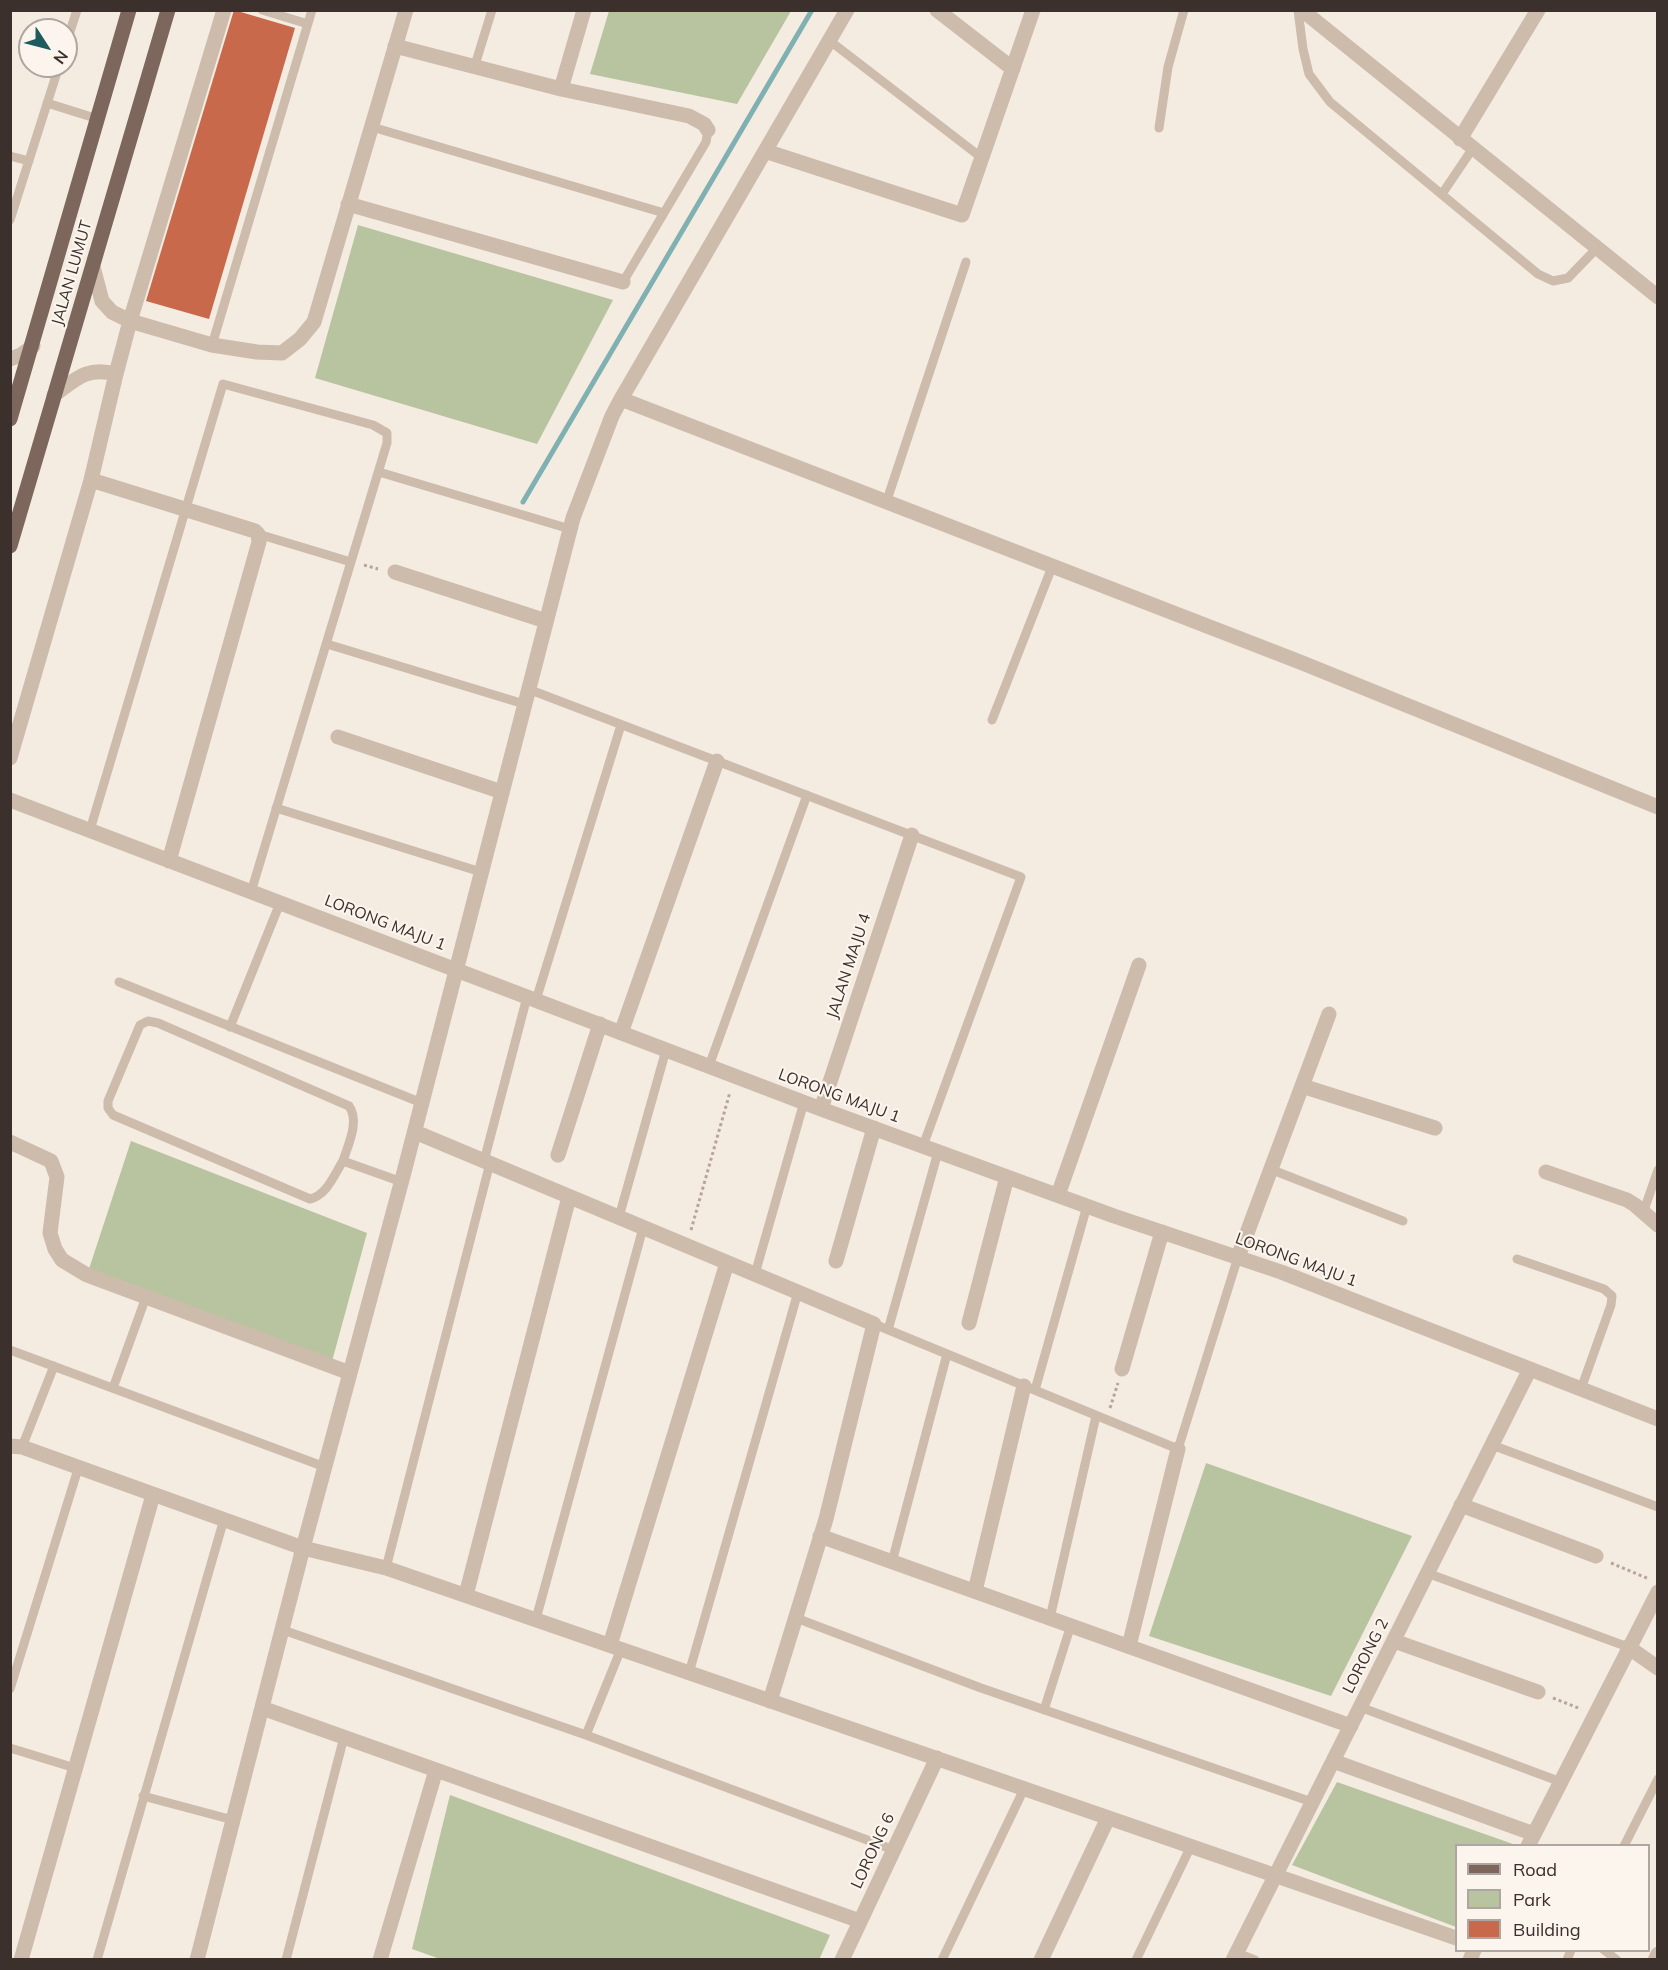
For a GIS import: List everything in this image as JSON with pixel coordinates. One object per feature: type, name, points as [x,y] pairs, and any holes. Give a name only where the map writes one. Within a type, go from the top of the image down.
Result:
[{"type":"main road","name":"JALAN LUMUT","points":[[11,413],[33,346],[129,10]]},
{"type":"main road","name":"JALAN LUMUT","points":[[10,546],[168,10]]},
{"type":"street","points":[[10,758],[91,480],[130,321],[224,10]]},
{"type":"street","points":[[93,267],[102,301],[112,312],[130,321],[212,345],[257,352],[282,353],[300,339],[314,322],[406,10]]},
{"type":"street","points":[[561,89],[584,10]]},
{"type":"street","points":[[197,1959],[303,1548],[402,1182],[570,529],[608,427],[621,399],[847,10]]},
{"type":"street","points":[[937,10],[1013,69]]},
{"type":"street","points":[[765,151],[962,215],[1033,10]]},
{"type":"street","points":[[1300,10],[1658,297]]},
{"type":"street","points":[[1460,139],[1538,10]]},
{"type":"street","points":[[395,46],[561,89],[689,116],[704,124],[708,130]]},
{"type":"street","points":[[348,204],[623,282]]},
{"type":"street","points":[[10,359],[21,355],[33,346]]},
{"type":"street","points":[[54,395],[81,375],[93,370],[104,370],[116,374]]},
{"type":"street","points":[[621,399],[1300,662],[1658,807]]},
{"type":"street","points":[[91,480],[255,531],[260,542],[169,861]]},
{"type":"street","points":[[395,572],[546,621]]},
{"type":"street","points":[[338,737],[502,792]]},
{"type":"street","points":[[621,1032],[717,761]]},
{"type":"street","name":"LORONG MAJU 1","points":[[10,800],[821,1109],[1087,1206],[1281,1272],[1658,1419]]},
{"type":"street","name":"JALAN MAJU 4","points":[[821,1109],[912,835]]},
{"type":"street","points":[[1058,1195],[1139,965]]},
{"type":"street","points":[[1238,1257],[1329,1014]]},
{"type":"street","points":[[558,1155],[600,1024]]},
{"type":"street","points":[[1302,1086],[1435,1128]]},
{"type":"street","points":[[836,1261],[874,1128]]},
{"type":"street","points":[[415,1132],[881,1327],[770,1701]]},
{"type":"street","points":[[10,1142],[51,1161],[57,1177],[50,1233],[55,1249],[62,1260],[87,1275],[351,1373]]},
{"type":"street","points":[[1546,1172],[1627,1200],[1658,1225]]},
{"type":"street","points":[[969,1323],[1007,1177]]},
{"type":"street","points":[[466,1595],[569,1197]]},
{"type":"street","points":[[1122,1369],[1162,1232]]},
{"type":"street","points":[[616,1647],[727,1263]]},
{"type":"street","name":"LORONG 2","points":[[1235,1956],[1530,1369]]},
{"type":"street","points":[[975,1591],[1029,1388]]},
{"type":"street","points":[[16,1447],[303,1548],[386,1568],[466,1595],[1455,1938]]},
{"type":"street","points":[[1129,1646],[1178,1449]]},
{"type":"street","points":[[21,1959],[153,1495]]},
{"type":"street","points":[[1461,1505],[1596,1556]]},
{"type":"street","points":[[820,1536],[1350,1726]]},
{"type":"street","points":[[1333,1761],[1531,1840],[1658,1592]]},
{"type":"street","points":[[1394,1641],[1538,1692]]},
{"type":"street","points":[[1628,1647],[1658,1668]]},
{"type":"street","points":[[262,1708],[860,1921]]},
{"type":"street","name":"LORONG 6","points":[[842,1959],[937,1758]]},
{"type":"street","points":[[383,1959],[436,1770]]},
{"type":"street","points":[[1041,1959],[1108,1818]]},
{"type":"street","points":[[1655,1959],[1658,1954]]},
{"type":"lane","points":[[262,10],[308,24]]},
{"type":"lane","points":[[212,345],[312,10]]},
{"type":"lane","points":[[475,65],[492,10]]},
{"type":"lane","points":[[1159,128],[1168,67],[1184,10]]},
{"type":"lane","points":[[1300,10],[1303,49],[1310,74],[1330,102],[1538,274],[1553,281],[1568,278],[1597,248]]},
{"type":"lane","points":[[830,41],[982,158]]},
{"type":"lane","points":[[10,220],[55,78]]},
{"type":"lane","points":[[47,104],[98,119]]},
{"type":"lane","points":[[372,127],[664,213]]},
{"type":"lane","points":[[623,282],[706,142],[708,130]]},
{"type":"lane","points":[[1442,194],[1473,148]]},
{"type":"lane","points":[[10,156],[29,161]]},
{"type":"lane","points":[[886,503],[966,262]]},
{"type":"lane","points":[[90,830],[223,384],[382,429],[387,433],[387,443],[379,472],[251,892]]},
{"type":"lane","points":[[379,472],[570,529]]},
{"type":"lane","points":[[258,534],[351,562]]},
{"type":"lane","points":[[992,720],[1052,567]]},
{"type":"lane","points":[[327,644],[524,704]]},
{"type":"lane","points":[[528,689],[1021,877],[923,1146]]},
{"type":"lane","points":[[386,1568],[487,1162],[532,998],[621,724]]},
{"type":"lane","points":[[709,1066],[807,795]]},
{"type":"lane","points":[[276,808],[481,872]]},
{"type":"lane","points":[[230,1027],[280,903]]},
{"type":"lane","points":[[119,982],[422,1103]]},
{"type":"lane","points":[[148,1021],[158,1023],[349,1106],[354,1113],[353,1125],[343,1161],[325,1190],[317,1197],[310,1199],[112,1114],[108,1108],[108,1101],[140,1025],[148,1021]]},
{"type":"lane","points":[[619,1217],[666,1050]]},
{"type":"lane","points":[[755,1274],[804,1102]]},
{"type":"lane","points":[[938,1152],[881,1327],[1178,1449],[1238,1257]]},
{"type":"lane","points":[[343,1161],[402,1182]]},
{"type":"lane","points":[[1270,1169],[1402,1221]]},
{"type":"lane","points":[[1643,1213],[1658,1170]]},
{"type":"lane","points":[[1029,1388],[1087,1206]]},
{"type":"lane","points":[[536,1620],[643,1227]]},
{"type":"lane","points":[[1516,1259],[1604,1289],[1612,1296],[1611,1305],[1581,1389]]},
{"type":"lane","points":[[689,1673],[798,1293]]},
{"type":"lane","points":[[113,1388],[146,1297]]},
{"type":"lane","points":[[10,1350],[325,1467]]},
{"type":"lane","points":[[892,1562],[947,1354]]},
{"type":"lane","points":[[16,1447],[54,1366]]},
{"type":"lane","points":[[1050,1618],[1096,1416]]},
{"type":"lane","points":[[1492,1445],[1658,1507]]},
{"type":"lane","points":[[10,1689],[78,1468]]},
{"type":"lane","points":[[97,1959],[224,1519]]},
{"type":"lane","points":[[1427,1573],[1628,1647]]},
{"type":"lane","points":[[796,1618],[981,1688],[1312,1802]]},
{"type":"lane","points":[[1044,1710],[1071,1625]]},
{"type":"lane","points":[[283,1630],[586,1735],[894,1850]]},
{"type":"lane","points":[[586,1735],[616,1647]]},
{"type":"lane","points":[[1360,1707],[1560,1782]]},
{"type":"lane","points":[[286,1959],[344,1737]]},
{"type":"lane","points":[[10,1748],[75,1768]]},
{"type":"lane","points":[[1625,1844],[1658,1779]]},
{"type":"lane","points":[[942,1959],[1024,1789]]},
{"type":"lane","points":[[143,1796],[233,1820]]},
{"type":"lane","points":[[1136,1959],[1191,1846]]},
{"type":"lane","points":[[1235,1956],[1255,1959]]},
{"type":"path","points":[[351,562],[395,572]]},
{"type":"path","points":[[687,1246],[735,1076]]},
{"type":"path","points":[[1106,1420],[1122,1369]]},
{"type":"path","points":[[1596,1556],[1658,1582]]},
{"type":"path","points":[[1538,1692],[1596,1715]]},
{"type":"green space","points":[[609,10],[791,11],[737,104],[590,74]]},
{"type":"green space","points":[[358,225],[613,300],[537,444],[315,378]]},
{"type":"green space","points":[[131,1141],[367,1233],[331,1365],[87,1275]]},
{"type":"green space","points":[[1206,1463],[1412,1536],[1331,1696],[1149,1636]]},
{"type":"green space","points":[[1337,1782],[1513,1844],[1455,1844],[1455,1927],[1292,1865]]},
{"type":"green space","points":[[450,1795],[830,1935],[819,1960],[443,1960],[412,1949]]},
{"type":"building","points":[[234,10],[295,28],[209,319],[146,301]]},
{"type":"waterway","points":[[523,502],[812,10]]}]
